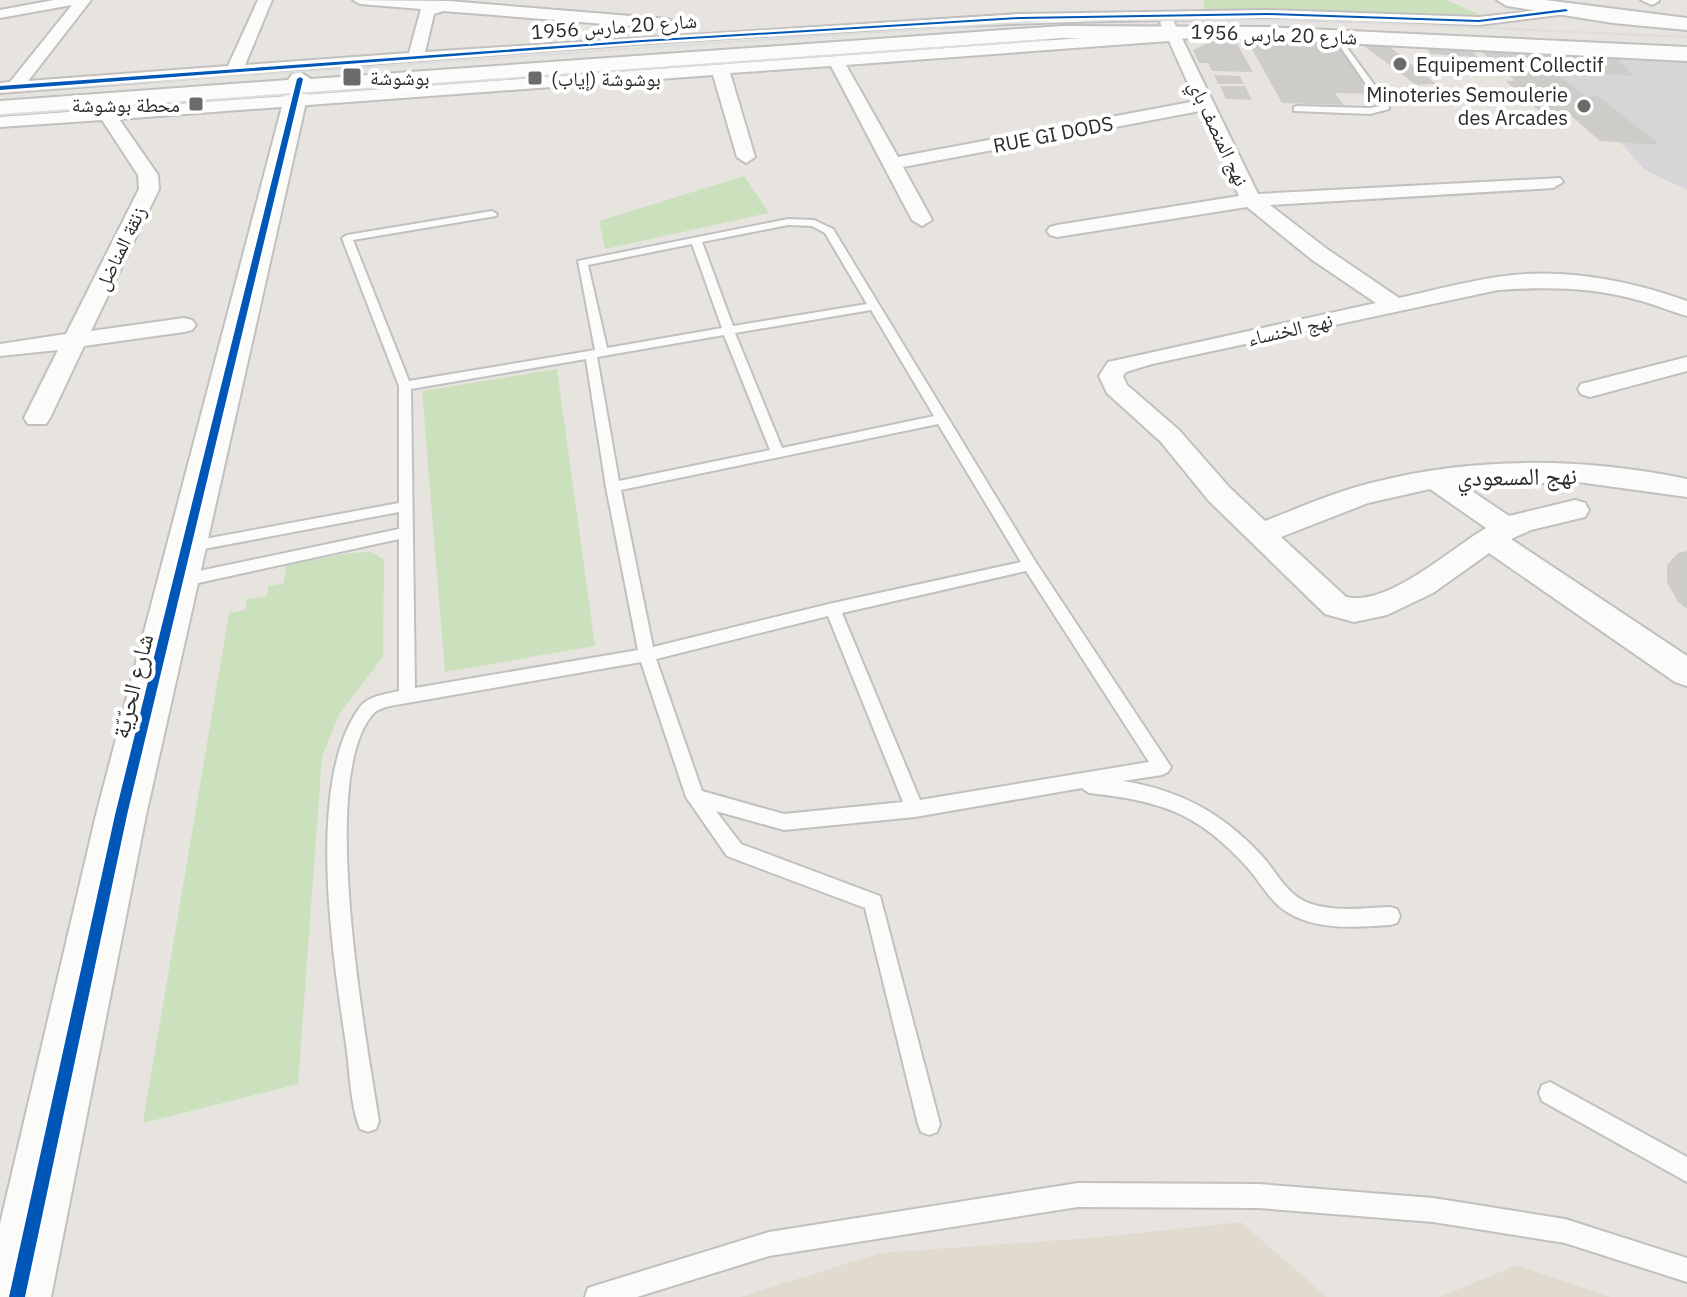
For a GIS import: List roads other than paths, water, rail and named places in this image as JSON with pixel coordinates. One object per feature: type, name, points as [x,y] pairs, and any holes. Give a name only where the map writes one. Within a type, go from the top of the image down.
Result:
[{"type":"main road","points":[[1475,0],[1500,15],[1492,21]]},
{"type":"main road","points":[[1507,0],[1683,24]]},
{"type":"main road","points":[[1522,0],[1565,6],[1616,5],[1644,18],[1683,24]]},
{"type":"main road","points":[[1566,10],[1656,1]]},
{"type":"main road","name":"شارع 20 مارس 1956","points":[[1174,35],[1209,15],[1337,36],[1687,54]]},
{"type":"main road","name":"شارع 20 مارس 1956","points":[[0,108],[297,89],[1014,34],[1687,47]]},
{"type":"main road","name":"شارع 20 مارس 1956","points":[[5,91],[297,89]]},
{"type":"main road","name":"شارع الحرّيّة","points":[[17,1297],[121,815],[297,89]]},
{"type":"street","points":[[0,14],[81,0]]},
{"type":"street","points":[[5,91],[81,0]]},
{"type":"street","points":[[234,71],[265,0]]},
{"type":"street","points":[[360,0],[787,32]]},
{"type":"street","points":[[642,41],[668,4]]},
{"type":"street","points":[[416,58],[427,11],[448,5]]},
{"type":"street","name":"شارع 20 مارس 1956","points":[[5,91],[234,71],[787,32],[966,15],[1209,15],[1492,21],[1566,10]]},
{"type":"street","name":"شارع 20 مارس 1956","points":[[0,122],[108,115],[297,89],[720,69],[1174,35]]},
{"type":"street","name":"نهج المنصف باي","points":[[1174,35],[1204,105],[1251,200],[1319,254],[1394,305]]},
{"type":"street","points":[[836,61],[922,220]]},
{"type":"street","points":[[720,69],[746,157]]},
{"type":"street","name":"RUE GI DODS","points":[[902,162],[1204,105]]},
{"type":"street","name":"زنقة المناضل","points":[[37,418],[149,189],[146,170],[108,115]]},
{"type":"street","points":[[1057,231],[1160,217],[1251,200],[1553,182]]},
{"type":"street","name":"نهج الخنساء","points":[[1259,534],[1170,436],[1116,388],[1111,376],[1117,367],[1498,283],[1539,279],[1608,284],[1687,309]]},
{"type":"street","points":[[6,350],[184,325]]},
{"type":"street","points":[[1590,389],[1687,364]]},
{"type":"street","name":"نهج المسعودي","points":[[1259,534],[1363,494],[1473,473],[1610,476],[1658,481],[1687,488]]},
{"type":"street","points":[[1435,479],[1498,534],[1687,673]]},
{"type":"street","points":[[1259,534],[1336,606],[1358,612],[1370,610],[1429,581],[1498,534],[1575,510]]},
{"type":"lane","points":[[1297,109],[1370,111],[1386,107],[1337,36]]},
{"type":"lane","points":[[407,696],[405,386],[347,238],[492,214]]},
{"type":"lane","points":[[695,797],[784,822],[915,809],[1162,767],[1030,565],[829,231],[814,223],[788,222],[582,263],[613,487],[647,655],[695,797],[734,850],[873,902],[929,1124]]},
{"type":"lane","points":[[696,240],[777,452]]},
{"type":"lane","points":[[405,386],[873,306]]},
{"type":"lane","points":[[613,487],[941,419]]},
{"type":"lane","points":[[183,564],[406,506]]},
{"type":"lane","points":[[183,564],[405,533]]},
{"type":"lane","points":[[368,1121],[339,914],[337,843],[343,767],[352,731],[368,707],[407,696],[647,655],[1030,565]]},
{"type":"lane","points":[[833,609],[915,809]]},
{"type":"lane","points":[[1067,783],[1141,790],[1189,805],[1233,838],[1295,908],[1334,918],[1390,916]]},
{"type":"lane","points":[[1550,1093],[1687,1170]]},
{"type":"lane","points":[[597,1297],[769,1244],[1078,1195],[1259,1196],[1433,1210],[1565,1231],[1687,1270]]},
{"type":"tram line","points":[[0,92],[1055,20],[1310,20],[1687,37]]},
{"type":"tram line","points":[[0,115],[1046,40]]},
{"type":"place","name":"Equipement Collectif","points":[[1400,64]]},
{"type":"place","name":"بوشوشة","points":[[352,77]]},
{"type":"place","name":"بوشوشة (إياب)","points":[[535,78]]},
{"type":"place","name":"محطة بوشوشة","points":[[196,104]]},
{"type":"place","name":"Minoteries Semoulerie des Arcades","points":[[1584,106]]}]
